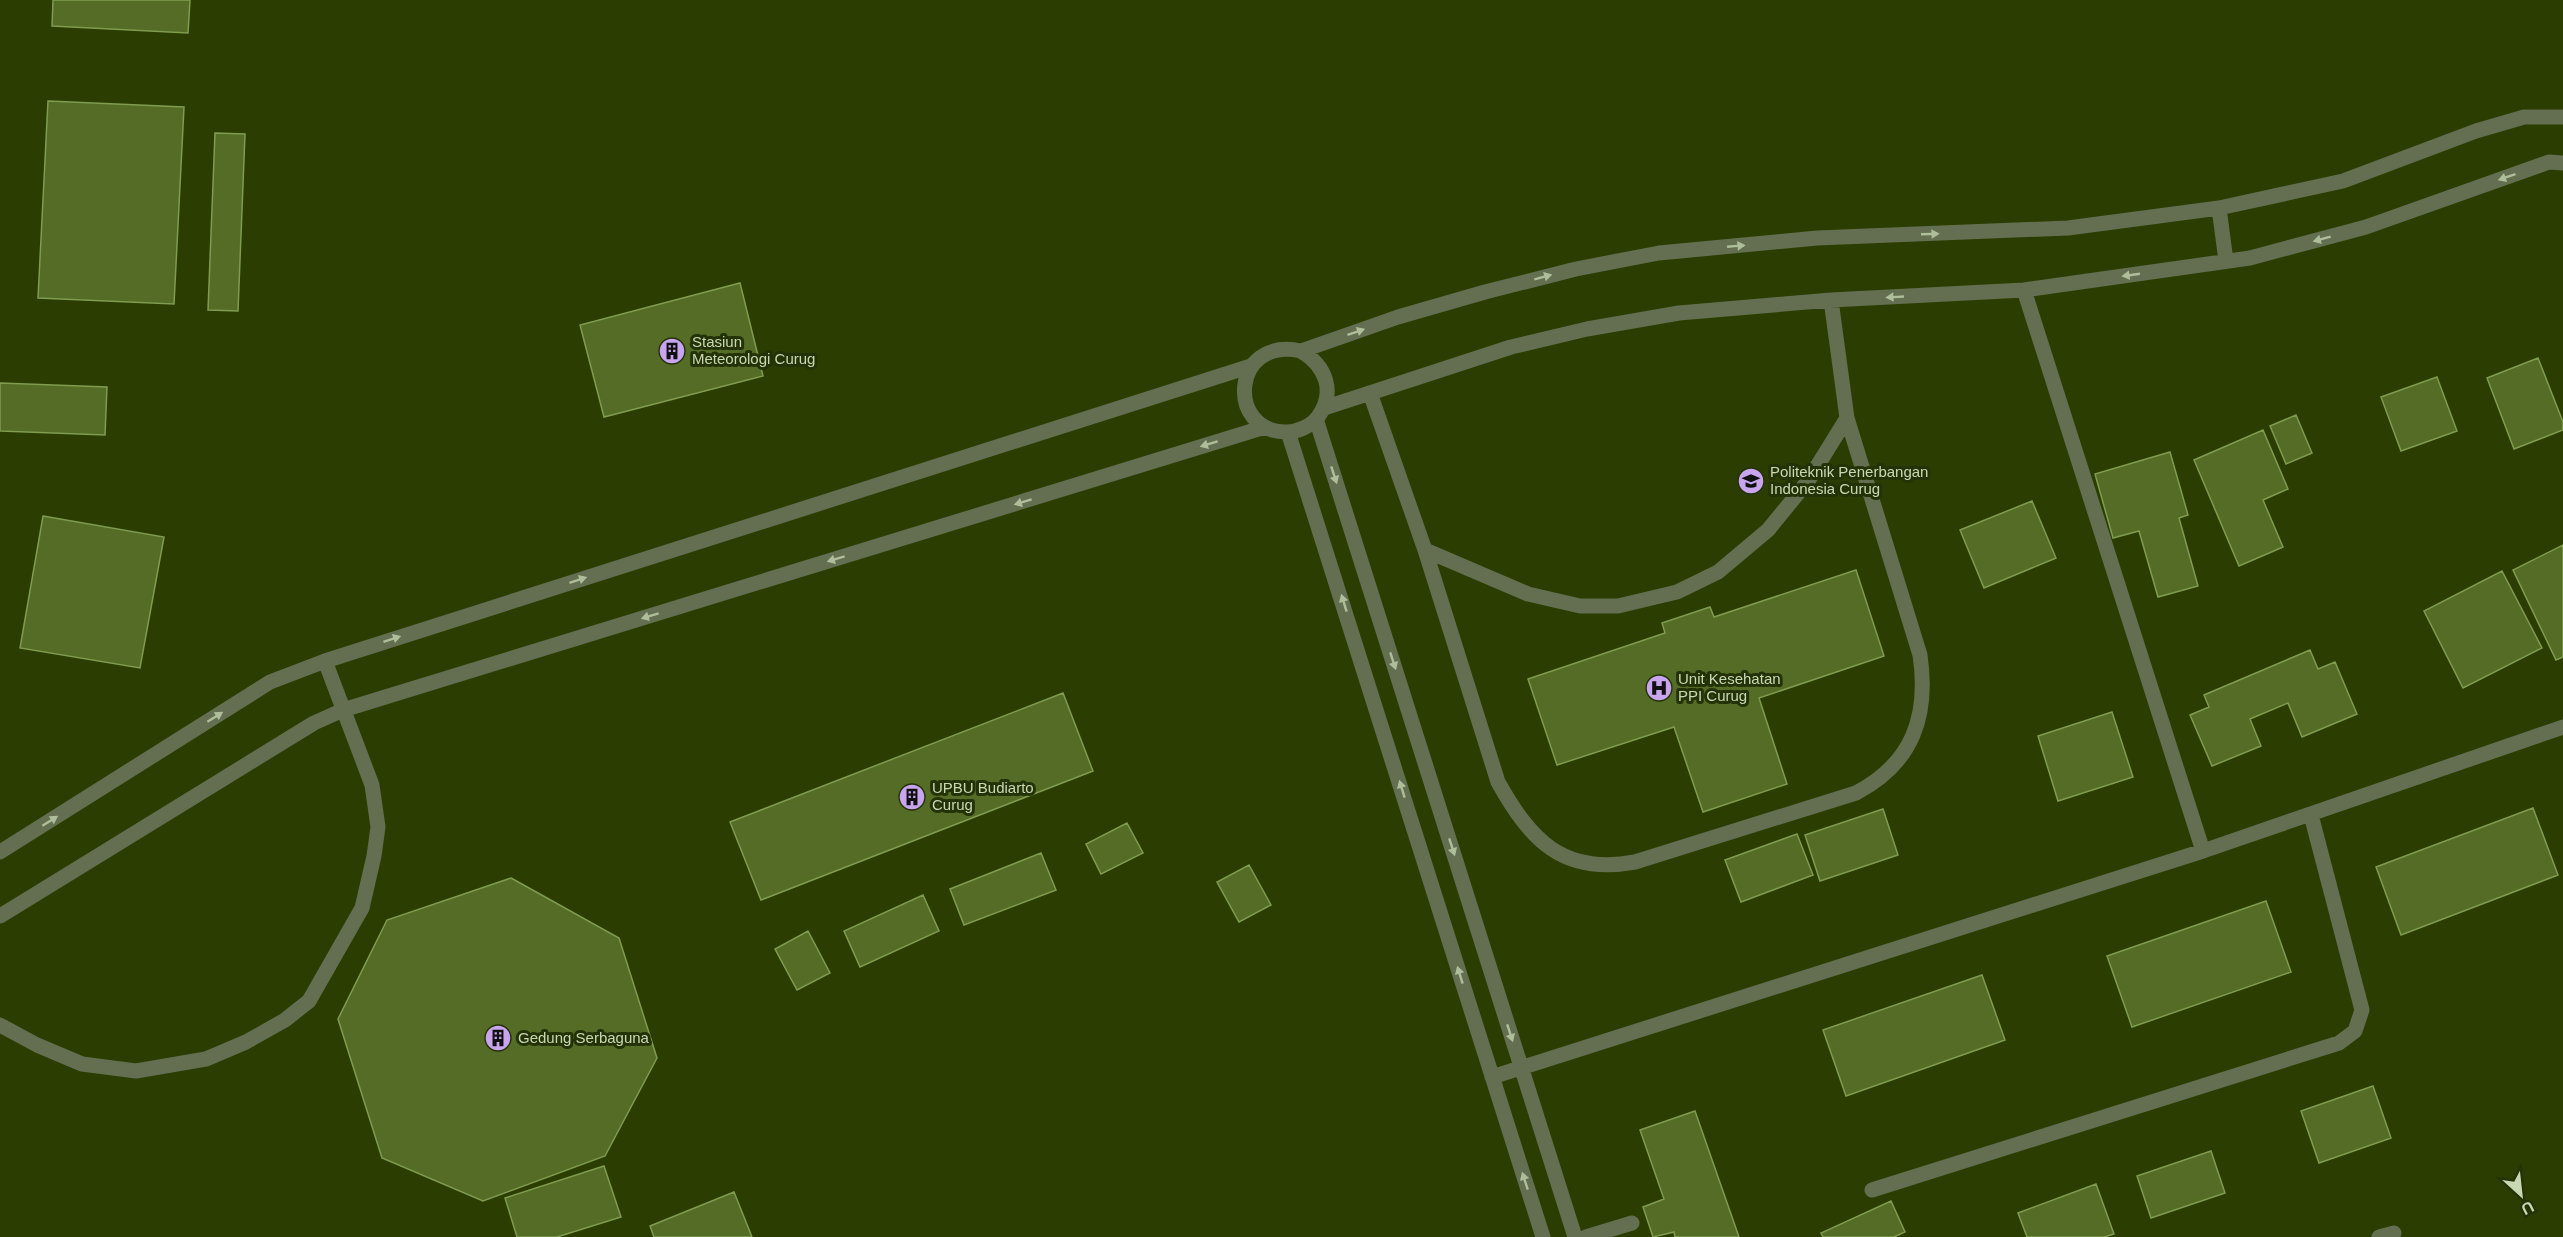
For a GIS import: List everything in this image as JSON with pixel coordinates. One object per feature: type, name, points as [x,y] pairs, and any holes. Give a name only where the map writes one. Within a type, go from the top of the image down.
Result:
[{"type":"lane","points":[[1301,351],[1398,317],[1576,268],[1659,253],[1817,238],[2068,228],[2219,208],[2343,181],[2476,131],[2524,117],[2563,117]]},
{"type":"lane","points":[[1575,1237],[1320,413],[1328,394],[1327,381],[1322,368],[1312,358],[1301,351],[1287,348],[1274,350],[1251,366],[1245,379],[1244,393],[1247,406],[1254,418],[1265,427],[1287,432],[1305,427],[1320,413],[1370,393],[1511,347],[1587,329],[1679,312],[1831,300],[2024,290],[2250,258],[2366,227],[2549,162],[2563,163]]},
{"type":"lane","points":[[2219,208],[2226,261]]},
{"type":"lane","points":[[2024,290],[2203,851]]},
{"type":"lane","points":[[1370,393],[1425,550],[1498,782],[1514,810],[1535,837],[1566,857],[1589,865],[1618,866],[1856,793],[1876,782],[1892,767],[1911,742],[1922,708],[1924,681],[1920,655],[1847,418],[1831,300]]},
{"type":"lane","points":[[0,852],[270,682],[325,661],[1251,366]]},
{"type":"lane","points":[[1425,550],[1528,594],[1580,606],[1618,606],[1677,592],[1718,572],[1768,530],[1808,481],[1847,418]]},
{"type":"lane","points":[[0,916],[314,723],[343,710],[1265,427]]},
{"type":"lane","points":[[1287,432],[1338,584],[1543,1237]]},
{"type":"lane","points":[[0,1025],[37,1045],[82,1064],[136,1071],[206,1059],[285,1020],[309,1001],[362,908],[378,827],[372,785],[325,661]]},
{"type":"lane","points":[[1492,1077],[2203,851],[2563,727]]},
{"type":"lane","points":[[1872,1190],[2339,1042],[2355,1031],[2362,1010],[2311,815]]},
{"type":"lane","points":[[1586,1237],[1632,1223]]},
{"type":"building","points":[[53,0],[190,0],[188,33],[52,26]]},
{"type":"building","points":[[48,101],[184,107],[174,304],[38,298]]},
{"type":"building","points":[[215,133],[245,134],[238,311],[208,310]]},
{"type":"building","name":"Stasiun Meteorologi Curug","points":[[740,283],[763,376],[604,417],[580,325]]},
{"type":"building","points":[[2538,358],[2563,422],[2563,430],[2514,449],[2487,378]]},
{"type":"building","points":[[2437,377],[2457,431],[2401,451],[2381,397]]},
{"type":"building","points":[[0,383],[107,387],[105,435],[0,431]]},
{"type":"building","points":[[2296,415],[2312,453],[2286,464],[2270,426]]},
{"type":"building","points":[[2263,430],[2288,489],[2263,500],[2283,547],[2239,566],[2194,460]]},
{"type":"building","points":[[2170,452],[2188,515],[2179,518],[2198,586],[2158,597],[2139,531],[2113,538],[2095,474]]},
{"type":"building","points":[[2032,501],[2056,558],[1984,588],[1960,530]]},
{"type":"building","points":[[43,516],[164,537],[140,668],[20,648]]},
{"type":"building","points":[[2563,545],[2563,657],[2556,660],[2513,570]]},
{"type":"building","name":"Unit Kesehatan PPI Curug","points":[[1856,570],[1884,656],[1759,698],[1787,784],[1703,812],[1674,727],[1557,765],[1528,679],[1665,633],[1662,623],[1710,607],[1714,617]]},
{"type":"building","points":[[2502,571],[2542,648],[2463,688],[2424,611]]},
{"type":"building","points":[[2310,650],[2318,669],[2335,662],[2357,714],[2302,737],[2288,703],[2250,719],[2261,746],[2212,766],[2190,715],[2209,707],[2204,695]]},
{"type":"building","name":"UPBU Budiarto Curug","points":[[1063,693],[1093,771],[761,900],[730,822]]},
{"type":"building","points":[[2112,712],[2133,777],[2058,801],[2038,736]]},
{"type":"building","points":[[2533,808],[2558,875],[2401,935],[2376,867]]},
{"type":"building","points":[[1883,809],[1898,855],[1820,881],[1805,835]]},
{"type":"building","points":[[1127,823],[1143,853],[1101,874],[1086,844]]},
{"type":"building","points":[[1797,834],[1813,875],[1741,902],[1725,860]]},
{"type":"building","points":[[1041,853],[1056,890],[964,925],[950,889]]},
{"type":"building","points":[[1249,865],[1271,905],[1239,922],[1217,882]]},
{"type":"building","name":"Gedung Serbaguna","points":[[511,878],[619,938],[657,1058],[605,1156],[483,1201],[382,1158],[338,1019],[387,920]]},
{"type":"building","points":[[923,895],[939,931],[860,967],[844,931]]},
{"type":"building","points":[[2266,901],[2291,972],[2132,1027],[2107,956]]},
{"type":"building","points":[[808,931],[830,973],[797,990],[775,949]]},
{"type":"building","points":[[1982,975],[2005,1040],[1846,1096],[1823,1030]]},
{"type":"building","points":[[2373,1086],[2391,1138],[2319,1163],[2301,1111]]},
{"type":"building","points":[[1695,1111],[1739,1237],[1675,1237],[1674,1232],[1653,1237],[1643,1207],[1664,1199],[1640,1130]]},
{"type":"building","points":[[2211,1151],[2225,1193],[2151,1218],[2137,1176]]},
{"type":"building","points":[[604,1166],[621,1217],[557,1237],[517,1237],[505,1198]]},
{"type":"building","points":[[2096,1184],[2114,1234],[2104,1237],[2027,1237],[2018,1213]]},
{"type":"building","points":[[734,1192],[752,1237],[654,1237],[650,1226]]},
{"type":"building","points":[[1891,1201],[1905,1232],[1894,1237],[1823,1237],[1821,1233]]},
{"type":"place","name":"Stasiun Meteorologi Curug","points":[[672,351]]},
{"type":"place","name":"Politeknik Penerbangan Indonesia Curug","points":[[1751,481]]},
{"type":"place","name":"Unit Kesehatan PPI Curug","points":[[1659,688]]},
{"type":"place","name":"UPBU Budiarto Curug","points":[[912,797]]},
{"type":"place","name":"Gedung Serbaguna","points":[[498,1038]]}]
